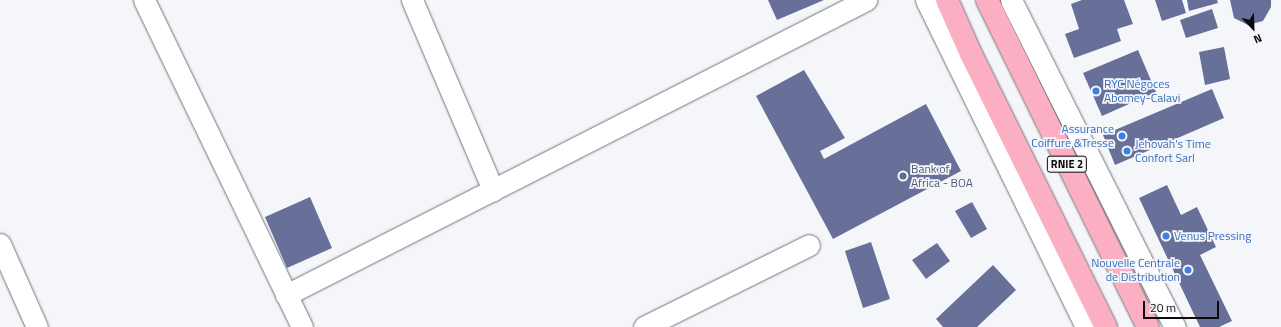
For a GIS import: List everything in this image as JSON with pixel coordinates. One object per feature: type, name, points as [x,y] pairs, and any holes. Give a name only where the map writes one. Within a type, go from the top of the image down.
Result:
[{"type":"highway","name":"RNIE 2","points":[[947,0],[971,54],[1106,327]]},
{"type":"highway","name":"RNIE 2","points":[[987,0],[1148,327]]},
{"type":"street","points":[[144,0],[302,327]]},
{"type":"street","points":[[412,0],[493,190]]},
{"type":"street","points":[[286,295],[866,0]]},
{"type":"street","points":[[926,0],[1086,327]]},
{"type":"street","points":[[1011,0],[1175,327]]},
{"type":"street","points":[[0,244],[37,327]]},
{"type":"street","points":[[644,327],[809,245]]},
{"type":"building","points":[[768,0],[824,0],[777,20]]},
{"type":"building","points":[[1082,0],[1124,0],[1133,24],[1117,29],[1121,41],[1074,58],[1065,34],[1079,29],[1071,4]]},
{"type":"building","points":[[1155,0],[1182,0],[1186,13],[1162,21]]},
{"type":"building","points":[[1187,0],[1217,0],[1218,3],[1189,11]]},
{"type":"building","points":[[1230,0],[1271,0],[1271,7],[1263,21],[1248,25],[1234,18]]},
{"type":"building","points":[[1212,9],[1218,28],[1186,38],[1180,20]]},
{"type":"building","points":[[1224,47],[1230,79],[1205,85],[1199,52]]},
{"type":"building","points":[[1138,50],[1156,92],[1102,116],[1083,73]]},
{"type":"building","points":[[804,70],[845,138],[820,151],[824,159],[926,104],[961,171],[833,239],[756,96]]},
{"type":"building","points":[[1212,89],[1224,118],[1115,165],[1103,135]]},
{"type":"building","points":[[1167,185],[1181,215],[1197,207],[1216,247],[1200,255],[1232,321],[1219,327],[1200,327],[1139,198]]},
{"type":"building","points":[[310,197],[332,248],[287,268],[265,217]]},
{"type":"building","points":[[972,202],[987,229],[971,238],[955,211]]},
{"type":"building","points":[[871,242],[890,299],[863,308],[845,251]]},
{"type":"building","points":[[937,243],[950,261],[926,279],[912,260]]},
{"type":"building","points":[[993,265],[1016,290],[977,327],[943,327],[936,319]]},
{"type":"place","name":"RYC Négoces Abomey-Calavi","points":[[1096,91]]},
{"type":"place","name":"Assurance Coiffure &Tresse","points":[[1122,136]]},
{"type":"place","name":"Jehovah's Time Confort Sarl","points":[[1127,151]]},
{"type":"place","name":"Bank of Africa - BOA","points":[[903,176]]},
{"type":"place","name":"Venus Pressing","points":[[1166,236]]},
{"type":"place","name":"Nouvelle Centrale de Distribution","points":[[1188,270]]}]
